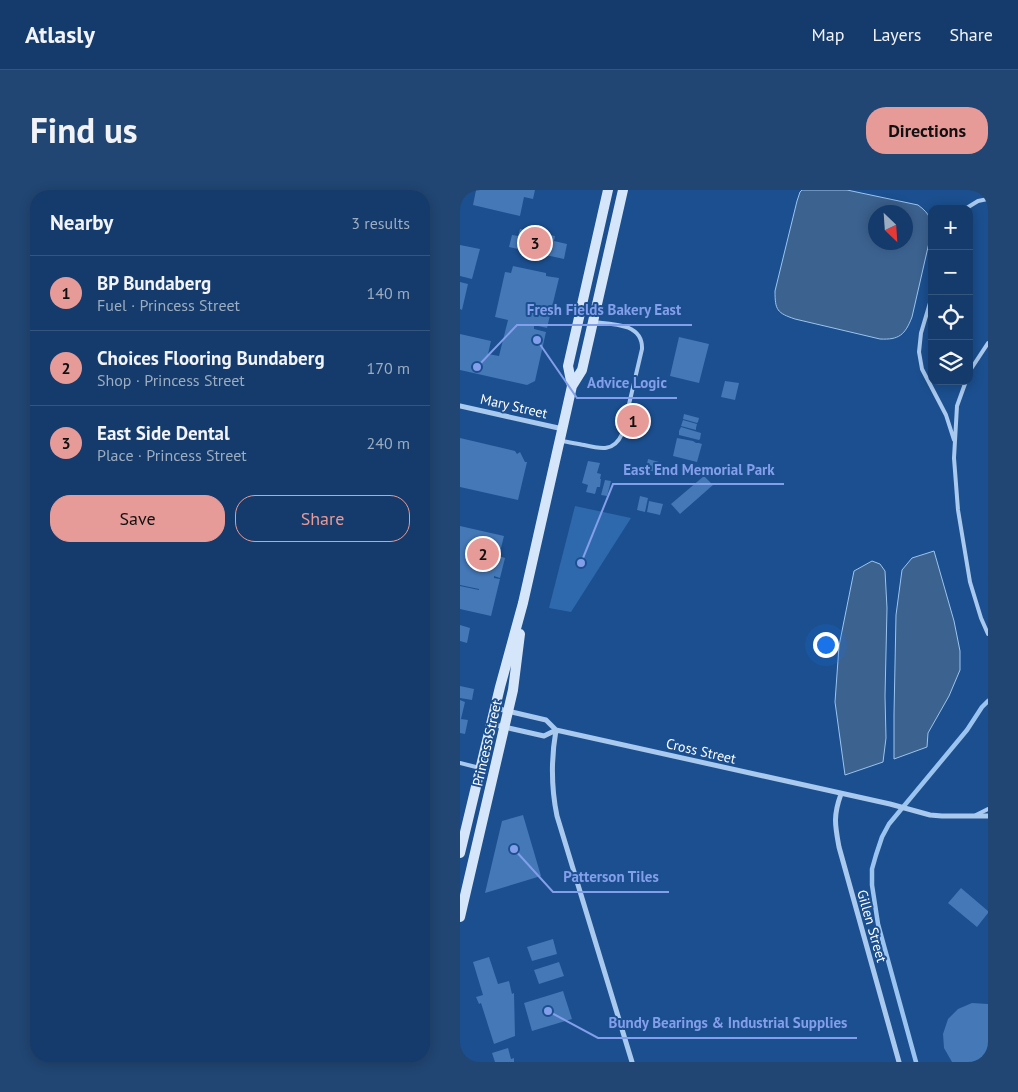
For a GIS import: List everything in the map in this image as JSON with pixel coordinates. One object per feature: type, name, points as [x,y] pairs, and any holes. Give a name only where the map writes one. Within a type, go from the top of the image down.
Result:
[{"type":"main road","name":"Princess Street","points":[[572,386],[568,366],[608,190]]},
{"type":"main road","name":"Princess Street","points":[[460,854],[494,708],[524,603],[572,386],[582,370],[623,190]]},
{"type":"main road","name":"Princess Street","points":[[460,917],[514,690],[524,603]]},
{"type":"street","name":"Mary Street","points":[[460,406],[563,429]]},
{"type":"street","name":"Cross Street","points":[[494,708],[546,720],[556,730],[920,812],[942,816],[988,816]]},
{"type":"street","name":"Cross Street","points":[[490,724],[544,736],[556,730]]},
{"type":"street","points":[[556,730],[552,749],[552,762],[553,795],[557,816],[632,1062]]},
{"type":"street","name":"Gillen Street","points":[[841,794],[835,820],[839,846],[899,1062]]},
{"type":"lane","points":[[972,205],[978,201],[988,199]]},
{"type":"lane","points":[[928,309],[921,333],[919,352],[922,369],[946,415],[955,442]]},
{"type":"lane","points":[[560,440],[600,449],[612,446],[620,439],[622,434],[642,349],[641,339],[630,328],[593,322]]},
{"type":"lane","points":[[973,366],[988,343]]},
{"type":"lane","points":[[965,385],[957,406],[954,458],[958,510],[970,582],[988,634]]},
{"type":"lane","points":[[460,763],[480,768]]},
{"type":"lane","points":[[974,816],[988,810]]},
{"type":"shaded area","points":[[802,190],[847,190],[918,205],[928,214],[928,247],[912,317],[904,332],[892,339],[880,339],[795,319],[784,315],[778,310],[775,291],[797,201]]},
{"type":"shaded area","points":[[575,506],[631,518],[571,612],[549,608]]},
{"type":"shaded area","points":[[934,551],[954,621],[960,651],[960,670],[949,696],[928,733],[927,747],[894,759],[896,615],[902,570],[912,558]]},
{"type":"shaded area","points":[[872,561],[880,564],[885,571],[887,608],[886,738],[883,762],[845,775],[835,702],[839,646],[854,571]]},
{"type":"building","points":[[476,190],[535,190],[533,199],[524,197],[520,216],[473,205]]},
{"type":"building","points":[[520,229],[555,236],[554,241],[567,244],[564,259],[509,247],[512,235],[518,236]]},
{"type":"building","points":[[460,245],[480,249],[472,279],[460,276]]},
{"type":"building","points":[[513,266],[546,273],[546,276],[559,278],[547,328],[534,325],[534,329],[546,332],[535,381],[527,385],[460,370],[460,334],[491,341],[488,354],[499,356],[508,320],[495,317],[505,272],[511,273]]},
{"type":"building","points":[[460,282],[468,284],[462,310],[460,309]]},
{"type":"building","points":[[679,337],[709,344],[699,383],[670,376]]},
{"type":"building","points":[[725,381],[739,383],[735,400],[721,397]]},
{"type":"building","points":[[684,414],[699,418],[698,422],[683,419]]},
{"type":"building","points":[[683,420],[697,424],[696,430],[681,426]]},
{"type":"building","points":[[681,427],[701,433],[700,439],[679,435]]},
{"type":"building","points":[[460,438],[515,451],[517,454],[520,452],[525,462],[527,462],[518,500],[460,487]]},
{"type":"building","points":[[677,438],[702,444],[697,462],[673,456]]},
{"type":"building","points":[[648,459],[659,462],[657,472],[646,470]]},
{"type":"building","points":[[588,461],[600,463],[597,473],[601,474],[600,487],[597,487],[595,494],[586,492],[588,485],[582,483]]},
{"type":"building","points":[[704,476],[713,485],[680,514],[671,504]]},
{"type":"building","points":[[605,480],[611,481],[607,496],[601,495]]},
{"type":"building","points":[[640,496],[648,498],[645,512],[637,510]]},
{"type":"building","points":[[649,501],[663,504],[660,515],[647,512]]},
{"type":"building","points":[[460,526],[504,536],[499,556],[505,558],[500,578],[494,576],[494,578],[500,579],[491,616],[460,609],[460,586],[479,589],[460,585]]},
{"type":"building","points":[[460,625],[470,628],[467,643],[460,641]]},
{"type":"building","points":[[460,686],[474,689],[472,700],[460,698]]},
{"type":"building","points":[[460,700],[465,702],[461,719],[468,720],[465,734],[460,733]]},
{"type":"building","points":[[523,815],[541,876],[485,893],[502,821]]},
{"type":"building","points":[[961,888],[988,911],[977,927],[948,903]]},
{"type":"building","points":[[553,939],[557,954],[532,961],[527,947]]},
{"type":"building","points":[[489,957],[498,984],[509,981],[512,994],[514,993],[515,1036],[494,1044],[481,1003],[479,1004],[476,997],[483,995],[473,962]]},
{"type":"building","points":[[559,962],[564,976],[539,984],[534,970]]},
{"type":"building","points":[[563,991],[572,1019],[532,1031],[524,1003]]},
{"type":"building","points":[[972,1003],[988,1004],[988,1062],[952,1062],[944,1048],[943,1034],[948,1019],[958,1009]]},
{"type":"building","points":[[508,1048],[511,1059],[514,1058],[514,1062],[495,1062],[492,1053]]},
{"type":"waterway","points":[[916,1062],[878,924],[872,885],[872,869],[882,837],[889,824],[967,730],[988,701]]},
{"type":"place","name":"East Side Dental","points":[[535,243]]},
{"type":"place","name":"Advice Logic","points":[[537,340]]},
{"type":"place","name":"Fresh Fields Bakery East","points":[[477,367]]},
{"type":"place","name":"BP Bundaberg","points":[[633,421]]},
{"type":"place","name":"Choices Flooring Bundaberg","points":[[483,554]]},
{"type":"place","name":"East End Memorial Park","points":[[581,563]]},
{"type":"place","name":"Patterson Tiles","points":[[514,849]]},
{"type":"place","name":"Bundy Bearings & Industrial Supplies","points":[[548,1011]]}]
